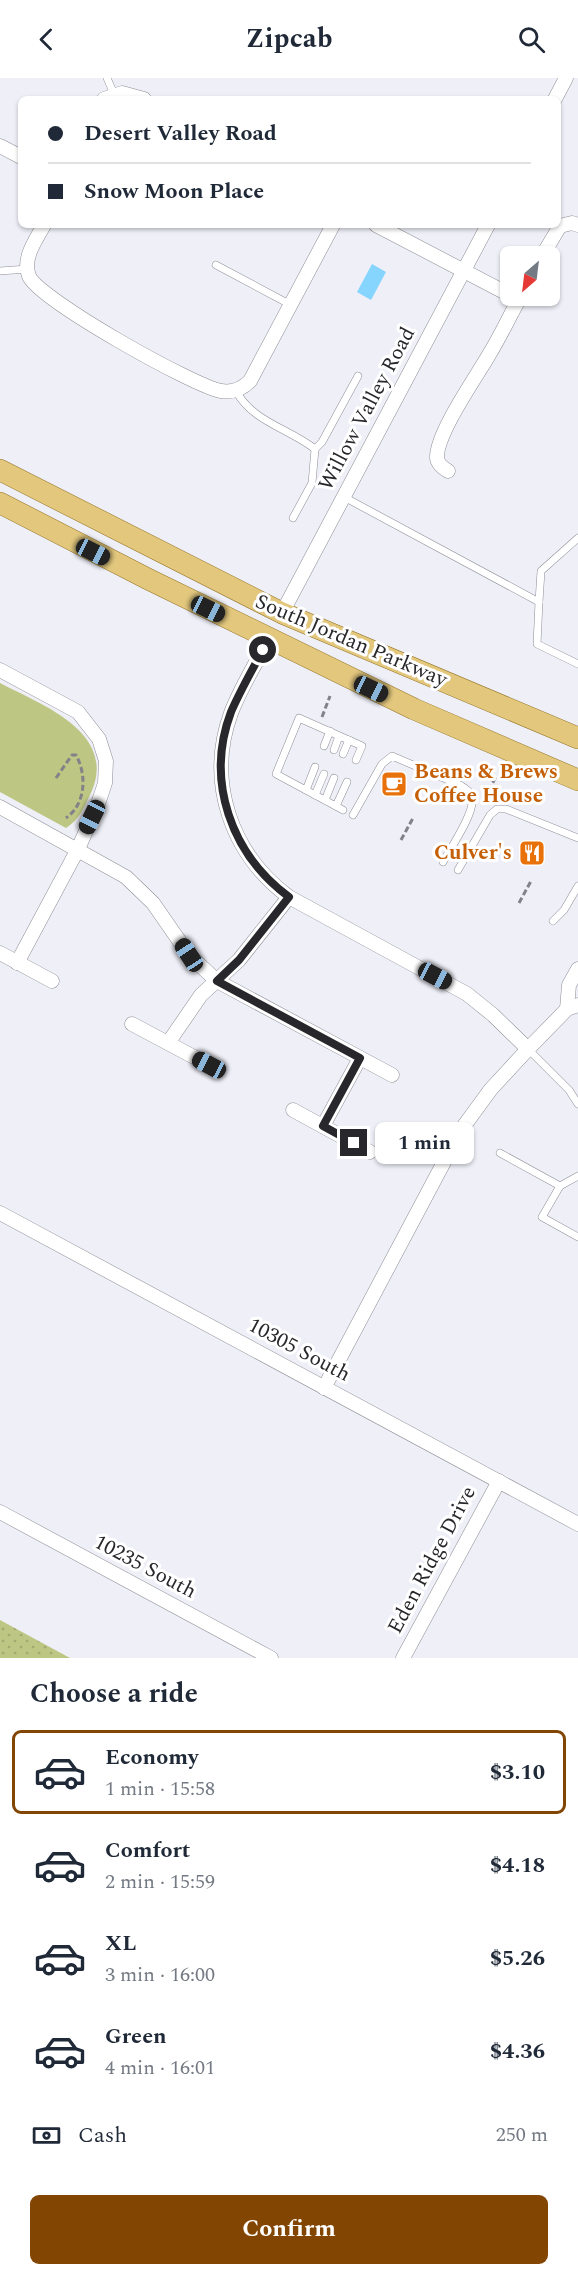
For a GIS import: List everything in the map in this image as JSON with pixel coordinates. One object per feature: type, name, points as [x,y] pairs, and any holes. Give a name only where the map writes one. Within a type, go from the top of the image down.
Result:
[{"type":"main road","name":"South Jordan Parkway","points":[[0,470],[282,613],[578,738]]},
{"type":"main road","name":"South Jordan Parkway","points":[[0,503],[269,639],[453,728],[578,780]]},
{"type":"street","points":[[557,96],[566,78]]},
{"type":"street","points":[[114,96],[131,93],[138,96]]},
{"type":"street","points":[[0,146],[18,155]]},
{"type":"street","points":[[561,226],[578,225]]},
{"type":"street","points":[[42,228],[30,252],[27,269],[37,288],[92,325],[205,386],[219,391],[236,391],[254,376],[331,228]]},
{"type":"street","points":[[382,228],[500,289]]},
{"type":"street","name":"Willow Valley Road","points":[[282,613],[486,228]]},
{"type":"street","points":[[548,246],[559,228]]},
{"type":"street","points":[[448,471],[439,464],[437,456],[445,435],[459,404],[491,352],[511,306]]},
{"type":"street","points":[[269,639],[229,720],[222,748],[222,787],[225,806],[240,842],[263,874],[289,897],[466,994],[528,1049]]},
{"type":"street","points":[[0,670],[78,712],[99,739],[106,761],[105,783],[78,849],[17,963]]},
{"type":"street","points":[[0,807],[111,866],[140,889],[165,919],[189,955],[217,981],[393,1075]]},
{"type":"street","points":[[168,1043],[201,995],[239,960],[289,897]]},
{"type":"street","points":[[0,953],[52,981]]},
{"type":"street","points":[[324,1388],[452,1143],[480,1103],[528,1049],[572,1007],[568,985],[578,969]]},
{"type":"street","points":[[132,1024],[209,1065]]},
{"type":"street","points":[[323,1126],[360,1058]]},
{"type":"street","points":[[293,1110],[370,1152]]},
{"type":"street","name":"10305 South","points":[[0,1213],[578,1524]]},
{"type":"street","name":"Eden Ridge Drive","points":[[403,1658],[499,1481]]},
{"type":"street","name":"10235 South","points":[[0,1512],[271,1658]]},
{"type":"lane","points":[[107,78],[109,96]]},
{"type":"lane","points":[[216,265],[291,305]]},
{"type":"lane","points":[[0,271],[27,269]]},
{"type":"lane","points":[[293,518],[312,483],[315,449],[322,442],[358,376]]},
{"type":"lane","points":[[236,391],[245,406],[256,416],[315,449]]},
{"type":"lane","points":[[344,497],[539,602]]},
{"type":"lane","points":[[578,538],[541,571],[537,644],[578,664]]},
{"type":"lane","points":[[347,782],[340,808],[276,774],[299,718],[362,746],[356,760]]},
{"type":"lane","points":[[324,746],[330,731]]},
{"type":"lane","points":[[334,750],[339,736]]},
{"type":"lane","points":[[343,754],[349,740]]},
{"type":"lane","points":[[353,815],[382,764],[392,756],[460,786],[473,798],[471,809],[443,862]]},
{"type":"lane","points":[[306,790],[315,767]]},
{"type":"lane","points":[[315,795],[324,774]]},
{"type":"lane","points":[[325,800],[334,778]]},
{"type":"lane","points":[[458,870],[490,815],[497,809],[506,809],[578,838]]},
{"type":"lane","points":[[553,921],[564,910],[578,886]]},
{"type":"lane","points":[[528,1049],[569,1090],[578,1104]]},
{"type":"lane","points":[[500,1153],[560,1186]]},
{"type":"lane","points":[[578,1176],[560,1186],[542,1217],[578,1237]]},
{"type":"path","points":[[321,717],[330,696]]},
{"type":"path","points":[[56,778],[72,755],[76,756],[84,773],[84,783],[77,804],[66,818]]},
{"type":"path","points":[[401,840],[413,818]]},
{"type":"path","points":[[519,903],[531,881]]},
{"type":"green space","points":[[0,683],[36,701],[72,724],[86,738],[94,754],[96,773],[90,795],[78,817],[66,828],[0,792]]},
{"type":"green space","points":[[0,1620],[70,1658],[0,1658]]},
{"type":"water","points":[[372,264],[386,272],[371,300],[357,292]]},
{"type":"place","name":"Beans & Brews Coffee House","points":[[394,784]]},
{"type":"place","name":"Culver's","points":[[532,853]]},
{"type":"route","points":[[263,650],[232,711],[226,730],[222,748],[222,787],[231,825],[250,859],[273,885],[289,897],[239,960],[217,981],[360,1058],[323,1126],[354,1143]]}]
